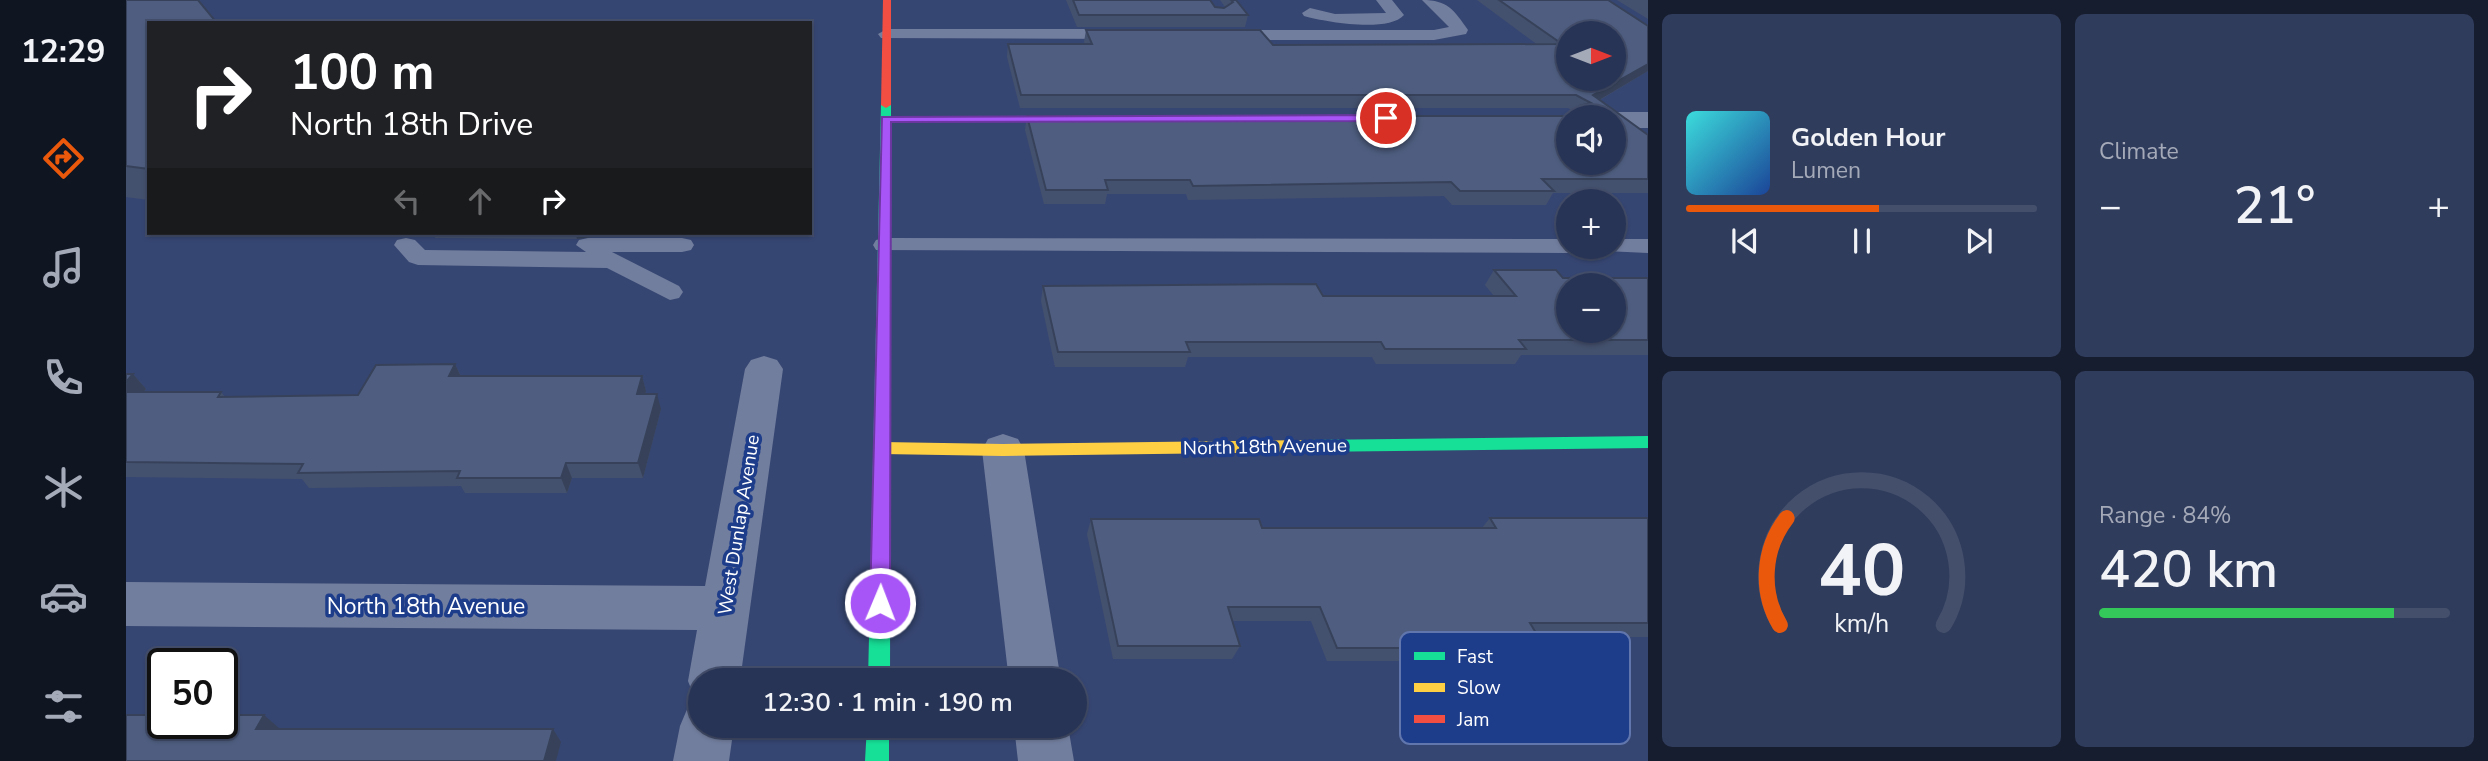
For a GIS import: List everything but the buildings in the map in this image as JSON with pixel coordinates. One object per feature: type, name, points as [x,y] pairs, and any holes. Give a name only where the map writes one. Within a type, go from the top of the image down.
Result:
[{"type":"main road","points":[[879,668],[887,0]]},
{"type":"main road","points":[[886,119],[1096,119]]},
{"type":"main road","name":"North 18th Avenue","points":[[882,448],[1003,450],[1648,442]]},
{"type":"main road","points":[[877,761],[878,738]]},
{"type":"street","points":[[1626,120],[1648,120]]},
{"type":"street","name":"West Dunlap Avenue","points":[[716,668],[764,369]]},
{"type":"street","points":[[1003,450],[1033,668]]},
{"type":"street","name":"North 18th Avenue","points":[[126,604],[726,608]]},
{"type":"street","points":[[701,761],[704,738]]},
{"type":"street","points":[[1043,738],[1046,761]]},
{"type":"lane","points":[[1310,13],[1335,19],[1381,19],[1396,15],[1384,0]]},
{"type":"lane","points":[[1213,35],[1434,35],[1460,30],[1447,13],[1430,0]]},
{"type":"lane","points":[[887,34],[1144,34]]},
{"type":"lane","points":[[670,292],[612,260],[418,257],[406,245],[682,245]]},
{"type":"lane","points":[[885,245],[1556,246]]},
{"type":"lane","points":[[1626,246],[1648,246]]},
{"type":"traffic: fast","points":[[879,668],[886,105]]},
{"type":"traffic: fast","points":[[886,119],[1080,119]]},
{"type":"traffic: fast","points":[[1308,446],[1648,442]]},
{"type":"traffic: fast","points":[[877,761],[878,738]]},
{"type":"traffic: slow","points":[[882,448],[1003,450],[1308,446]]},
{"type":"traffic: jam","points":[[886,105],[887,0]]},
{"type":"route","points":[[880,603],[886,119],[1386,118]]}]
